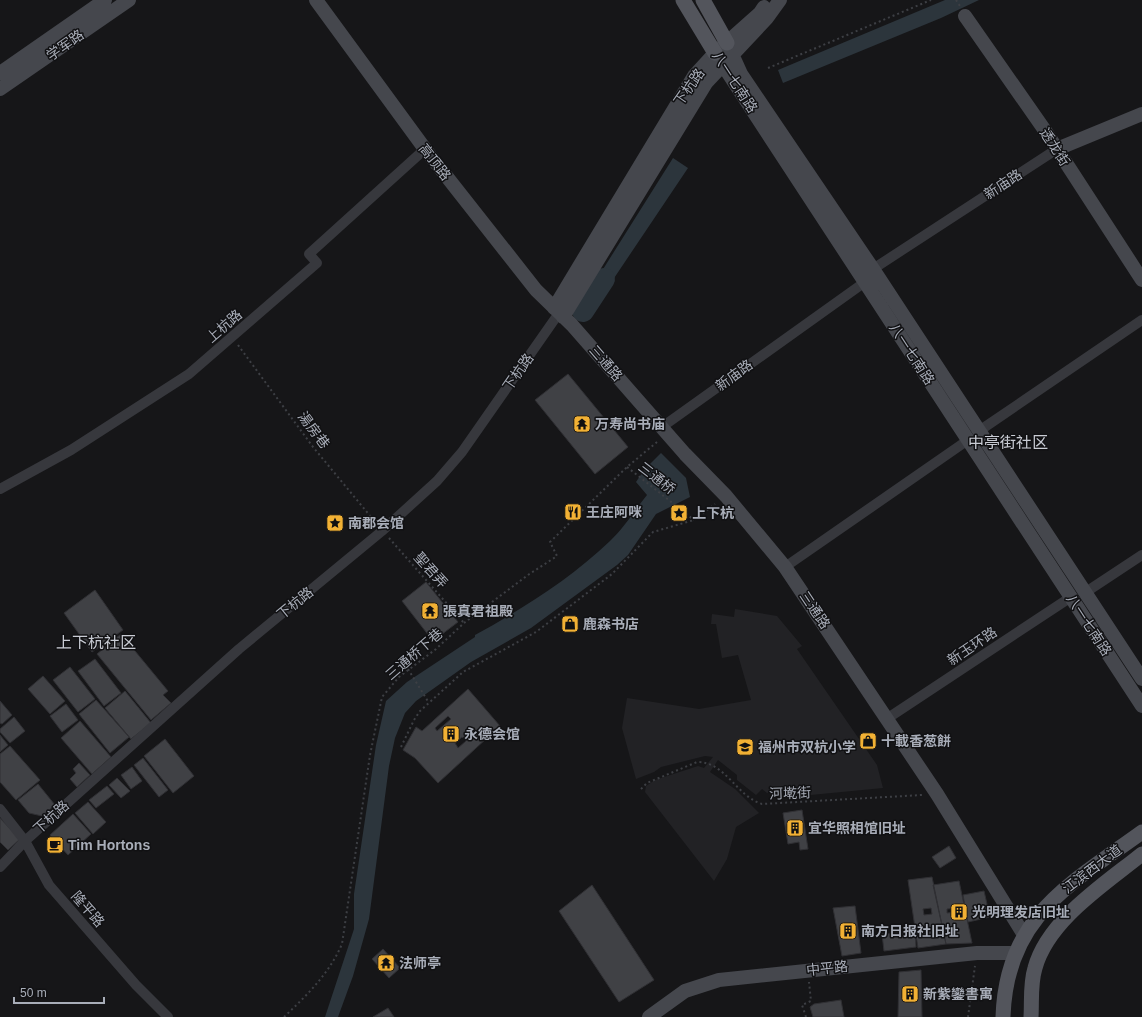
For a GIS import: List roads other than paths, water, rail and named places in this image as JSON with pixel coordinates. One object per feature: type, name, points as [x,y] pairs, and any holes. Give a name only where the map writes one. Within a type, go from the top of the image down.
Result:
[{"type":"main road","name":"学军路","points":[[0,73],[105,0]]},
{"type":"main road","name":"学军路","points":[[0,89],[129,0]]},
{"type":"main road","name":"高顶路","points":[[316,0],[425,149],[536,290],[558,312]]},
{"type":"main road","name":"八一七南路","points":[[683,0],[741,74],[873,269],[1071,597],[1142,706]]},
{"type":"main road","name":"八一七南路","points":[[703,0],[724,54],[865,282],[1086,592],[1142,679]]},
{"type":"main road","points":[[724,54],[760,13],[769,0]]},
{"type":"main road","points":[[724,54],[758,28],[780,0]]},
{"type":"main road","name":"透龙街","points":[[965,16],[1057,149],[1142,280]]},
{"type":"main road","name":"下杭路","points":[[558,312],[694,76],[724,54]]},
{"type":"main road","name":"新庙路","points":[[1057,149],[1142,114]]},
{"type":"main road","name":"三通路","points":[[558,312],[665,430],[684,454],[726,496],[785,566],[888,718],[937,794],[1024,936]]},
{"type":"main road","name":"江滨西大道","points":[[1003,1017],[1006,986],[1015,953],[1024,936],[1046,907],[1061,892],[1142,832]]},
{"type":"main road","name":"江滨西大道","points":[[1031,1017],[1033,976],[1035,967],[1054,933],[1073,910],[1142,854]]},
{"type":"main road","name":"中平路","points":[[649,1017],[684,991],[707,983],[808,970],[977,953],[1015,953]]},
{"type":"street","name":"上杭路","points":[[0,489],[71,450],[177,382],[233,338],[317,263],[309,254],[425,149]]},
{"type":"street","name":"新庙路","points":[[873,269],[1057,149]]},
{"type":"street","name":"新庙路","points":[[665,430],[865,282]]},
{"type":"street","name":"下杭路","points":[[0,867],[25,841],[239,649],[382,531],[437,481],[462,452],[558,312]]},
{"type":"street","points":[[785,566],[1142,320]]},
{"type":"street","points":[[1086,592],[1142,555]]},
{"type":"street","name":"新玉环路","points":[[888,718],[1071,597]]},
{"type":"street","name":"隆平路","points":[[0,809],[25,841],[49,885],[136,985],[168,1017]]},
{"type":"waterway","points":[[583,311],[604,279]]},
{"type":"place","name":"万寿尚书庙","points":[[582,424]]},
{"type":"place","name":"王庄阿咪","points":[[573,512]]},
{"type":"place","name":"上下杭","points":[[679,513]]},
{"type":"place","name":"南郡会馆","points":[[335,523]]},
{"type":"place","name":"張真君祖殿","points":[[430,611]]},
{"type":"place","name":"鹿森书店","points":[[570,624]]},
{"type":"place","name":"永德会馆","points":[[451,734]]},
{"type":"place","name":"十載香葱餅","points":[[868,741]]},
{"type":"place","name":"福州市双杭小学","points":[[745,747]]},
{"type":"place","name":"宜华照相馆旧址","points":[[795,828]]},
{"type":"place","name":"Tim Hortons","points":[[55,845]]},
{"type":"place","name":"光明理发店旧址","points":[[959,912]]},
{"type":"place","name":"南方日报社旧址","points":[[848,931]]},
{"type":"place","name":"法师亭","points":[[386,963]]},
{"type":"place","name":"新紫鑾書寓","points":[[910,994]]},
{"type":"district","name":"中亭街社区","points":[[1008,442]]},
{"type":"district","name":"上下杭社区","points":[[96,642]]}]
